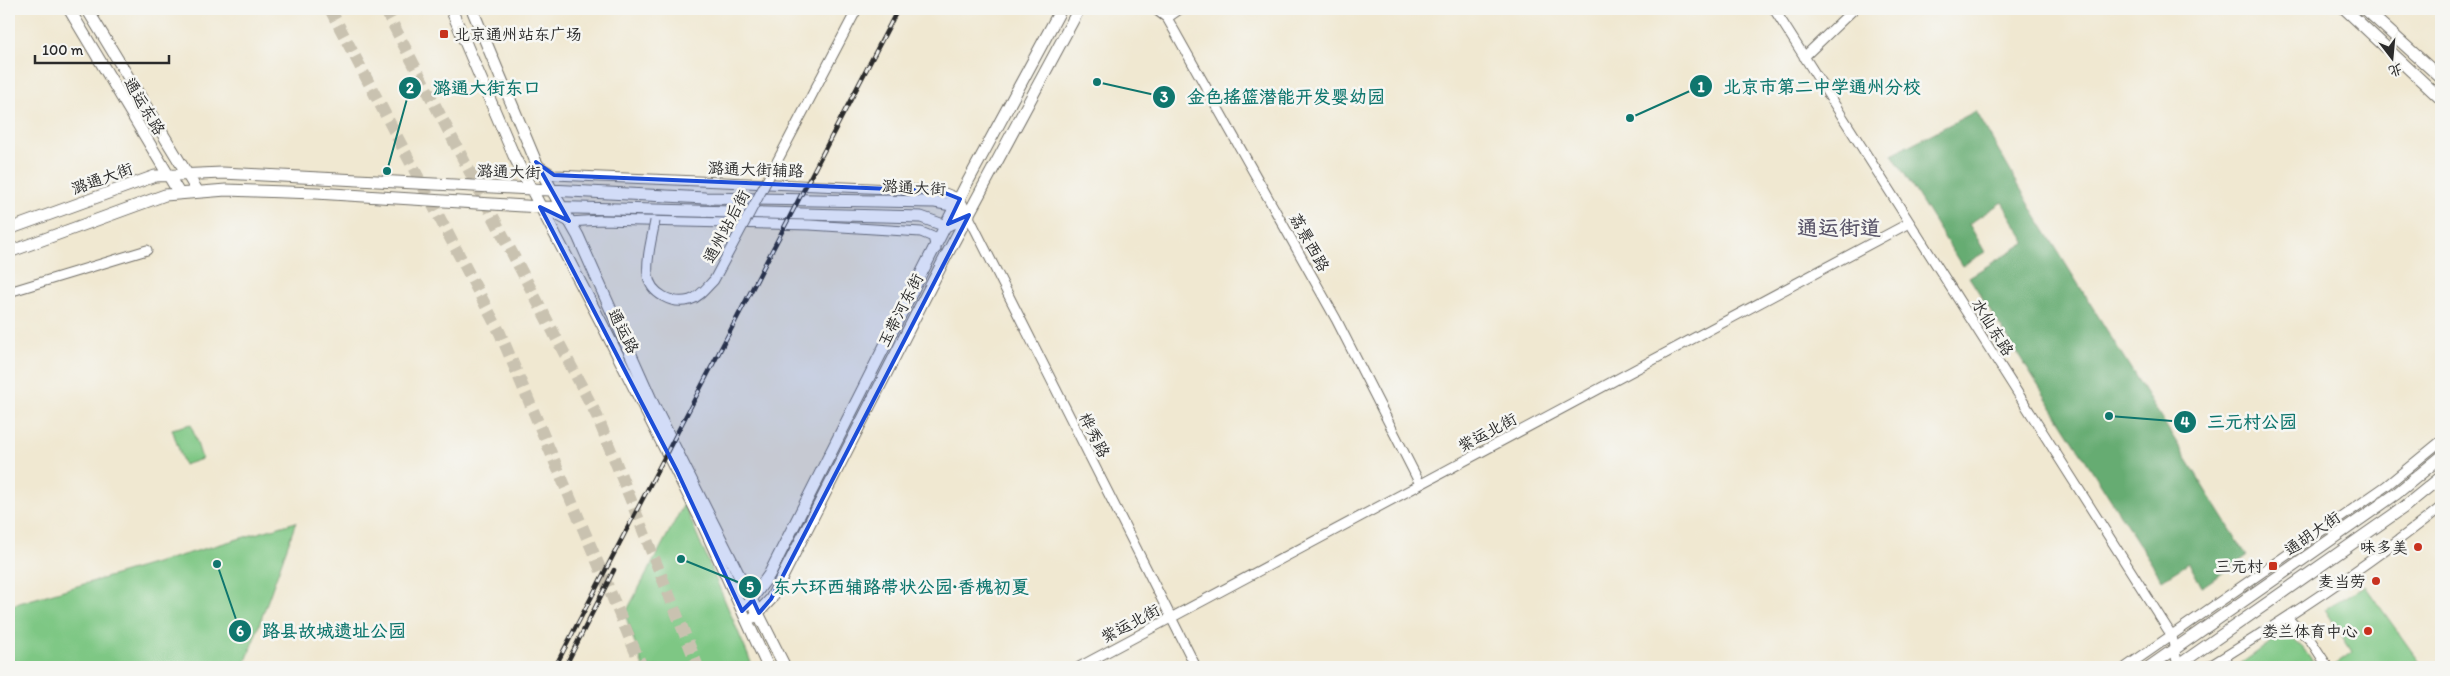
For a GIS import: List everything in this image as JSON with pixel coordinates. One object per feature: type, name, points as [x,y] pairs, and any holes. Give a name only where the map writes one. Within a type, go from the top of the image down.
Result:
[{"type":"main road","name":"通运东路","points":[[69,9],[179,193]]},
{"type":"main road","name":"通运东路","points":[[87,9],[198,192]]},
{"type":"main road","name":"通运路","points":[[451,9],[514,156],[692,502],[768,667]]},
{"type":"main road","name":"通运路","points":[[472,9],[536,162],[578,236],[653,404],[785,667]]},
{"type":"main road","name":"玉带河东街","points":[[742,611],[753,600],[769,575],[946,226],[1060,9]]},
{"type":"main road","name":"玉带河东街","points":[[747,623],[771,599],[969,215],[1079,9]]},
{"type":"main road","points":[[2345,9],[2441,99]]},
{"type":"main road","points":[[2365,9],[2441,78]]},
{"type":"main road","name":"潞通大街","points":[[9,229],[155,176],[222,172],[705,198],[958,203],[969,215]]},
{"type":"main road","name":"潞通大街","points":[[9,252],[165,195],[226,190],[316,192],[561,208],[921,218],[946,226]]},
{"type":"main road","points":[[946,226],[969,215]]},
{"type":"main road","name":"通胡大街","points":[[2149,667],[2396,494],[2441,457]]},
{"type":"main road","name":"通胡大街","points":[[2177,667],[2403,508],[2441,477]]},
{"type":"street","name":"通州站后街","points":[[655,221],[648,265],[648,278],[654,288],[665,298],[677,301],[691,300],[704,292],[714,280],[857,9]]},
{"type":"street","name":"荔景西路","points":[[1155,9],[1167,18],[1336,319],[1420,484]]},
{"type":"street","points":[[1167,18],[1180,9]]},
{"type":"street","name":"水仙东路","points":[[1774,9],[2172,636],[2177,667]]},
{"type":"street","points":[[1804,57],[1854,9]]},
{"type":"street","name":"潞通大街辅路","points":[[536,162],[545,171],[554,175],[931,191],[940,192],[958,203]]},
{"type":"street","points":[[540,207],[569,222],[655,221],[810,225],[920,232],[933,237],[936,249]]},
{"type":"street","name":"桦秀路","points":[[969,215],[1046,372],[1196,667]]},
{"type":"street","name":"紫运北街","points":[[1079,667],[1909,223]]},
{"type":"street","points":[[9,292],[147,250]]},
{"type":"street","points":[[2126,667],[2386,486],[2441,441]]},
{"type":"street","points":[[2208,667],[2287,618],[2441,507]]},
{"type":"street","points":[[2287,618],[2311,641],[2328,667]]},
{"type":"highlighted area","points":[[536,162],[554,175],[940,191],[960,199],[948,224],[969,215],[771,599],[759,613],[753,600],[742,611],[677,471],[540,207],[569,221]]},
{"type":"green space","points":[[1976,111],[2036,216],[2247,556],[2202,587],[2189,563],[2162,580],[1969,277],[2026,242],[2002,202],[1969,224],[1985,252],[1962,266],[1892,154]]},
{"type":"green space","points":[[191,424],[202,459],[184,465],[172,429]]},
{"type":"green space","points":[[684,504],[753,667],[643,667],[625,614]]},
{"type":"green space","points":[[296,522],[244,667],[9,667],[9,606]]},
{"type":"green space","name":"娄兰体育中心","points":[[2365,586],[2423,667],[2335,667],[2334,665],[2352,652],[2325,609]]},
{"type":"green space","points":[[2285,632],[2303,648],[2316,667],[2236,667]]},
{"type":"tunnel","points":[[330,9],[500,333],[642,667]]},
{"type":"tunnel","points":[[385,9],[597,416],[698,667]]},
{"type":"railway","points":[[555,667],[898,9]]},
{"type":"railway","points":[[565,667],[614,570]]},
{"type":"place","name":"北京通州站东广场","points":[[444,34]]},
{"type":"place","name":"金色摇篮潜能开发婴幼园","points":[[1097,82]]},
{"type":"place","name":"北京市第二中学通州分校","points":[[1630,118]]},
{"type":"place","name":"潞通大街东口","points":[[387,171]]},
{"type":"place","name":"三元村公园","points":[[2109,416]]},
{"type":"place","name":"味多美","points":[[2418,547]]},
{"type":"place","name":"东六环西辅路带状公园·香槐初夏","points":[[681,559]]},
{"type":"place","name":"路县故城遗址公园","points":[[217,564]]},
{"type":"place","name":"三元村","points":[[2273,566]]},
{"type":"place","name":"麦当劳","points":[[2376,581]]},
{"type":"place","name":"娄兰体育中心","points":[[2368,631]]},
{"type":"district","name":"通运街道","points":[[1839,228]]}]
